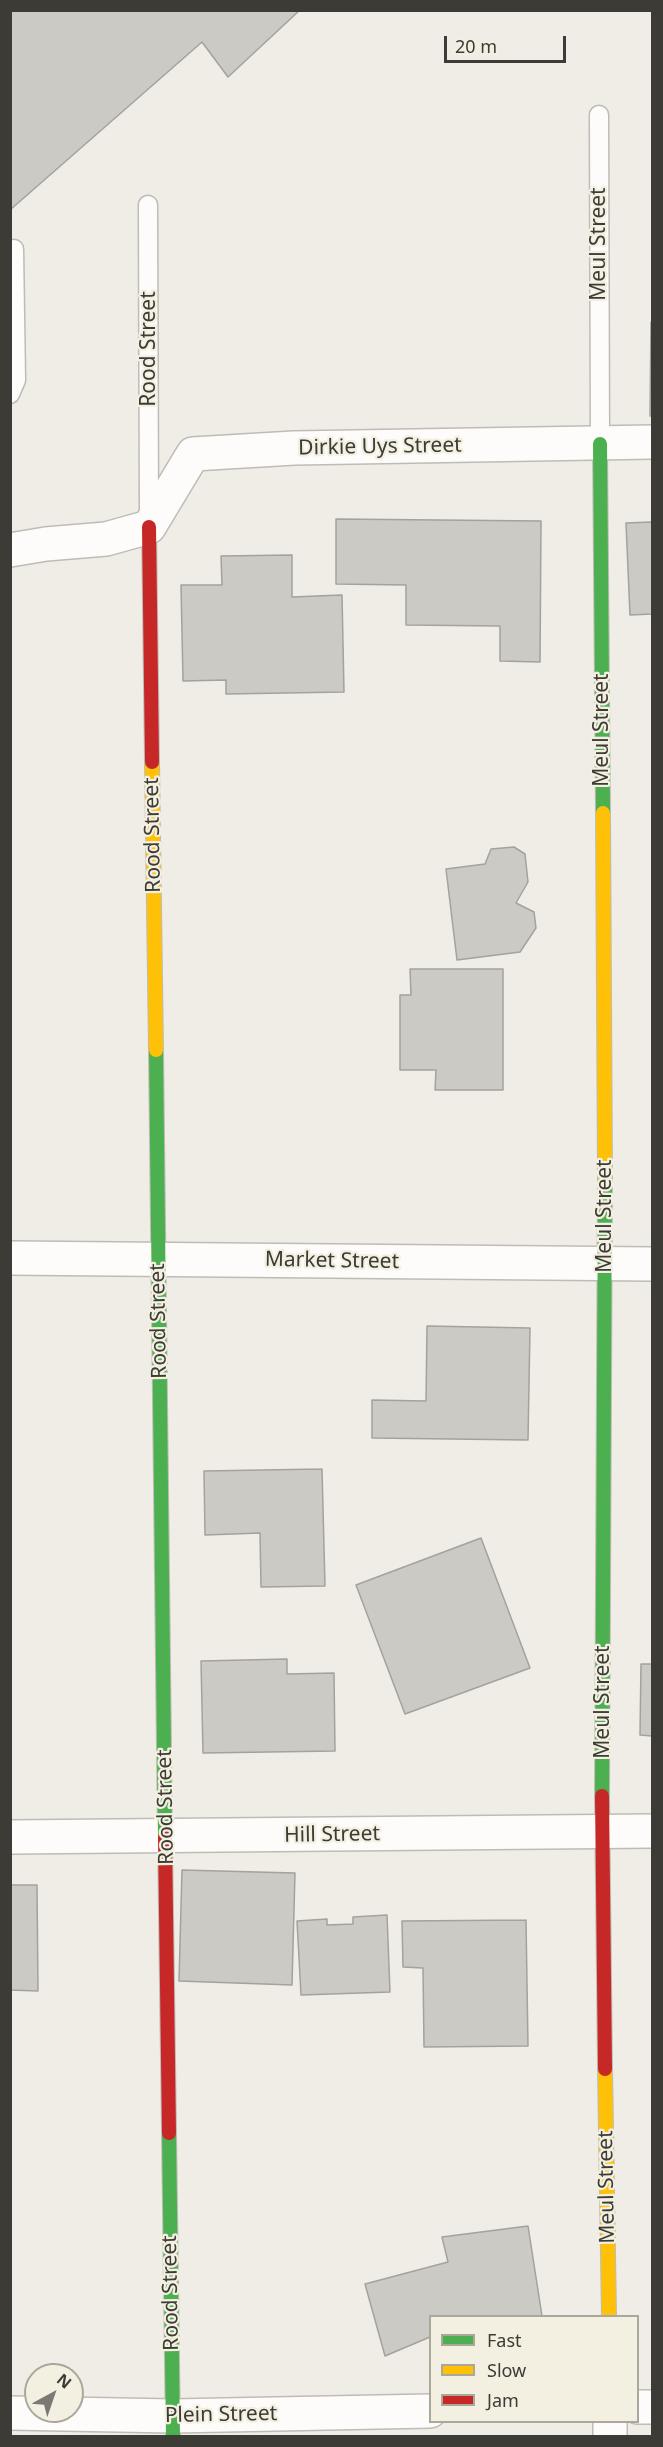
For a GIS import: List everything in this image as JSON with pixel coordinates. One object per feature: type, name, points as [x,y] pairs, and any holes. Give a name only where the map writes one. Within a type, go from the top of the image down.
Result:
[{"type":"street","name":"Dirkie Uys Street","points":[[149,528],[193,454],[294,448],[652,442]]},
{"type":"street","name":"Meul Street","points":[[600,444],[606,1265],[602,1831],[609,2315]]},
{"type":"street","points":[[10,550],[46,544],[106,539],[149,528]]},
{"type":"street","name":"Rood Street","points":[[149,528],[173,2426]]},
{"type":"street","name":"Market Street","points":[[10,1258],[652,1264]]},
{"type":"street","name":"Hill Street","points":[[10,1837],[652,1831]]},
{"type":"street","name":"Plein Street","points":[[10,2413],[173,2426],[429,2411]]},
{"type":"lane","name":"Meul Street","points":[[599,114],[600,444]]},
{"type":"lane","name":"Rood Street","points":[[148,205],[149,528]]},
{"type":"lane","points":[[10,394],[16,380],[14,249]]},
{"type":"building","points":[[10,10],[300,10],[228,77],[202,42],[10,210]]},
{"type":"building","points":[[651,322],[652,416],[650,416]]},
{"type":"building","points":[[336,519],[541,521],[540,662],[500,661],[500,626],[406,625],[406,585],[336,584]]},
{"type":"building","points":[[652,522],[652,614],[630,615],[626,523]]},
{"type":"building","points":[[292,555],[292,597],[342,595],[344,692],[226,694],[226,680],[183,681],[181,585],[222,585],[221,556]]},
{"type":"building","points":[[514,847],[525,854],[528,882],[516,903],[534,912],[536,928],[520,952],[457,960],[446,869],[485,864],[491,849]]},
{"type":"building","points":[[410,969],[503,969],[503,1090],[435,1090],[436,1070],[400,1070],[400,995],[411,995]]},
{"type":"building","points":[[427,1326],[530,1328],[528,1440],[372,1438],[372,1400],[426,1401]]},
{"type":"building","points":[[322,1469],[325,1586],[261,1587],[260,1533],[205,1535],[204,1471]]},
{"type":"building","points":[[481,1538],[530,1668],[405,1714],[356,1585]]},
{"type":"building","points":[[287,1659],[287,1674],[334,1673],[335,1751],[203,1753],[201,1661]]},
{"type":"building","points":[[641,1664],[652,1664],[652,1736],[640,1735]]},
{"type":"building","points":[[182,1870],[295,1873],[292,1985],[179,1981]]},
{"type":"building","points":[[10,1885],[37,1885],[38,1991],[10,1990]]},
{"type":"building","points":[[387,1915],[390,1992],[301,1995],[297,1921],[327,1919],[327,1925],[353,1924],[353,1917]]},
{"type":"building","points":[[526,1920],[528,2046],[424,2047],[423,1968],[403,1967],[402,1921]]},
{"type":"building","points":[[528,2226],[542,2315],[429,2315],[429,2337],[385,2356],[365,2284],[448,2262],[442,2237]]},
{"type":"traffic: fast","points":[[600,444],[603,813]]},
{"type":"traffic: fast","points":[[156,1050],[165,1838]]},
{"type":"traffic: fast","points":[[602,1796],[605,1178]]},
{"type":"traffic: fast","points":[[169,2133],[173,2436]]},
{"type":"traffic: slow","points":[[152,762],[156,1050]]},
{"type":"traffic: slow","points":[[603,813],[605,1178]]},
{"type":"traffic: slow","points":[[605,2069],[609,2315]]},
{"type":"traffic: jam","points":[[149,527],[152,762]]},
{"type":"traffic: jam","points":[[602,1796],[605,2069]]},
{"type":"traffic: jam","points":[[165,1838],[169,2133]]}]
